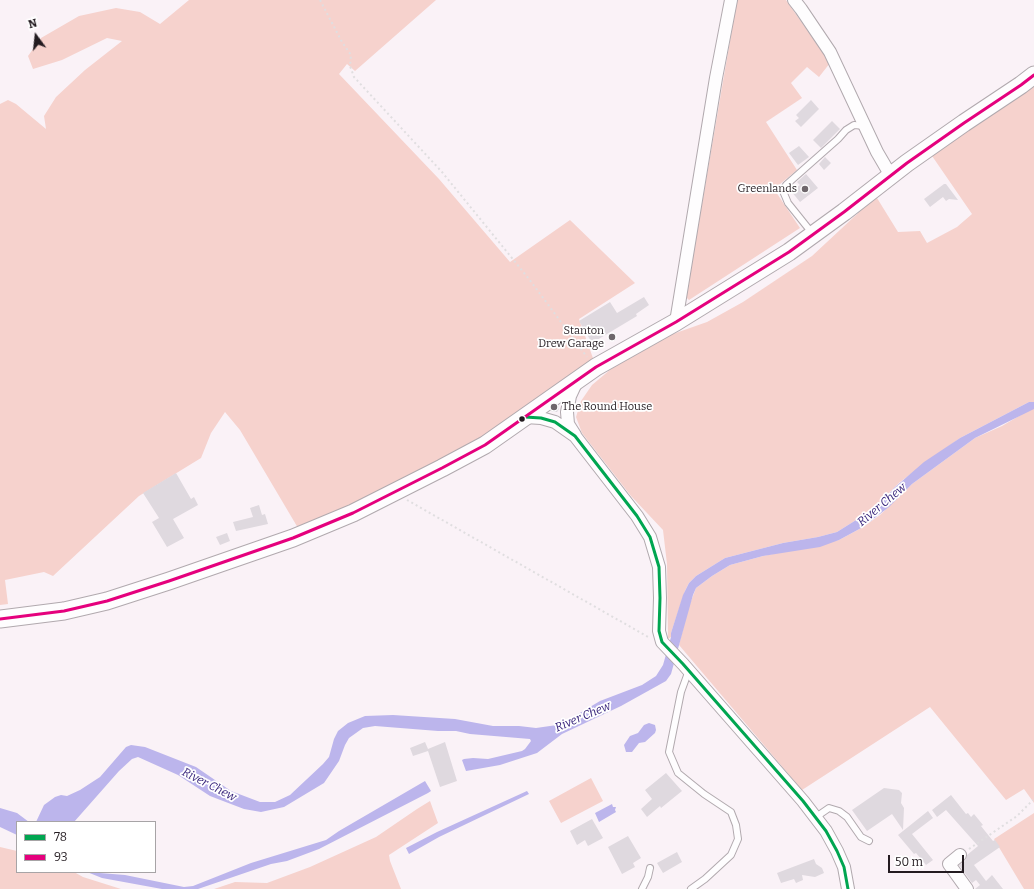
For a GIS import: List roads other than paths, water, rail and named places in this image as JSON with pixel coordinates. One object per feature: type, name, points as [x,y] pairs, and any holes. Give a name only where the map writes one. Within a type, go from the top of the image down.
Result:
[{"type":"main road","points":[[0,619],[64,611],[107,601],[293,538],[353,513],[486,445],[596,367],[676,322],[789,252],[964,123],[1034,75]]},
{"type":"street","points":[[676,322],[716,78],[731,0]]},
{"type":"street","points":[[794,0],[830,52],[865,126],[891,176]]},
{"type":"street","points":[[578,380],[570,396],[568,424],[575,436],[637,516],[650,537],[659,567],[659,631],[661,640],[816,817],[837,850],[844,867],[848,889]]},
{"type":"street","points":[[525,417],[540,418],[555,422],[575,436]]},
{"type":"street","points":[[960,855],[949,864],[967,889]]},
{"type":"lane","points":[[813,234],[788,203],[783,191],[786,184],[854,124],[865,126]]},
{"type":"lane","points":[[686,667],[669,752],[678,773],[704,794],[731,812],[736,825],[738,839],[731,855],[705,880],[691,889]]},
{"type":"lane","points":[[816,817],[829,808],[838,811],[847,816],[862,837],[869,841]]},
{"type":"lane","points":[[642,889],[648,877],[650,868]]},
{"type":"water","name":"River Chew","points":[[1029,402],[1034,402],[1034,409],[975,438],[912,484],[889,507],[863,527],[839,540],[820,547],[763,556],[730,565],[712,576],[696,588],[671,674],[666,681],[621,706],[562,734],[537,753],[500,765],[466,771],[462,760],[464,759],[488,759],[522,751],[531,741],[530,739],[470,734],[456,731],[375,726],[363,728],[349,738],[339,761],[324,783],[284,807],[261,812],[244,809],[210,796],[178,775],[138,757],[132,759],[119,771],[75,821],[36,821],[44,805],[55,797],[61,795],[67,796],[80,790],[100,777],[126,747],[131,745],[145,747],[196,767],[231,791],[260,802],[275,802],[290,795],[323,764],[329,757],[338,731],[348,723],[365,716],[393,715],[455,719],[493,726],[519,726],[536,728],[557,725],[600,701],[642,685],[656,676],[663,665],[683,595],[689,583],[696,576],[725,558],[783,543],[837,532],[872,510],[894,488],[924,462],[960,438]]},
{"type":"water","points":[[649,723],[655,725],[655,733],[645,742],[639,743],[632,752],[626,752],[624,745],[630,736],[638,733],[644,725]]},
{"type":"water","points":[[425,781],[431,791],[319,849],[287,861],[271,864],[198,889],[162,889],[102,878],[90,873],[125,875],[184,887],[193,886],[251,863],[326,840]]},
{"type":"water","points":[[527,791],[529,794],[439,837],[409,854],[406,848],[437,832]]},
{"type":"water","points":[[612,804],[613,807],[616,807],[616,812],[599,822],[595,813]]},
{"type":"water","points":[[0,808],[17,813],[28,821],[16,821],[16,835],[0,827]]},
{"type":"place","name":"Greenlands","points":[[805,189]]},
{"type":"place","name":"Stanton Drew Garage","points":[[612,337]]},
{"type":"place","name":"The Round House","points":[[554,407]]}]
